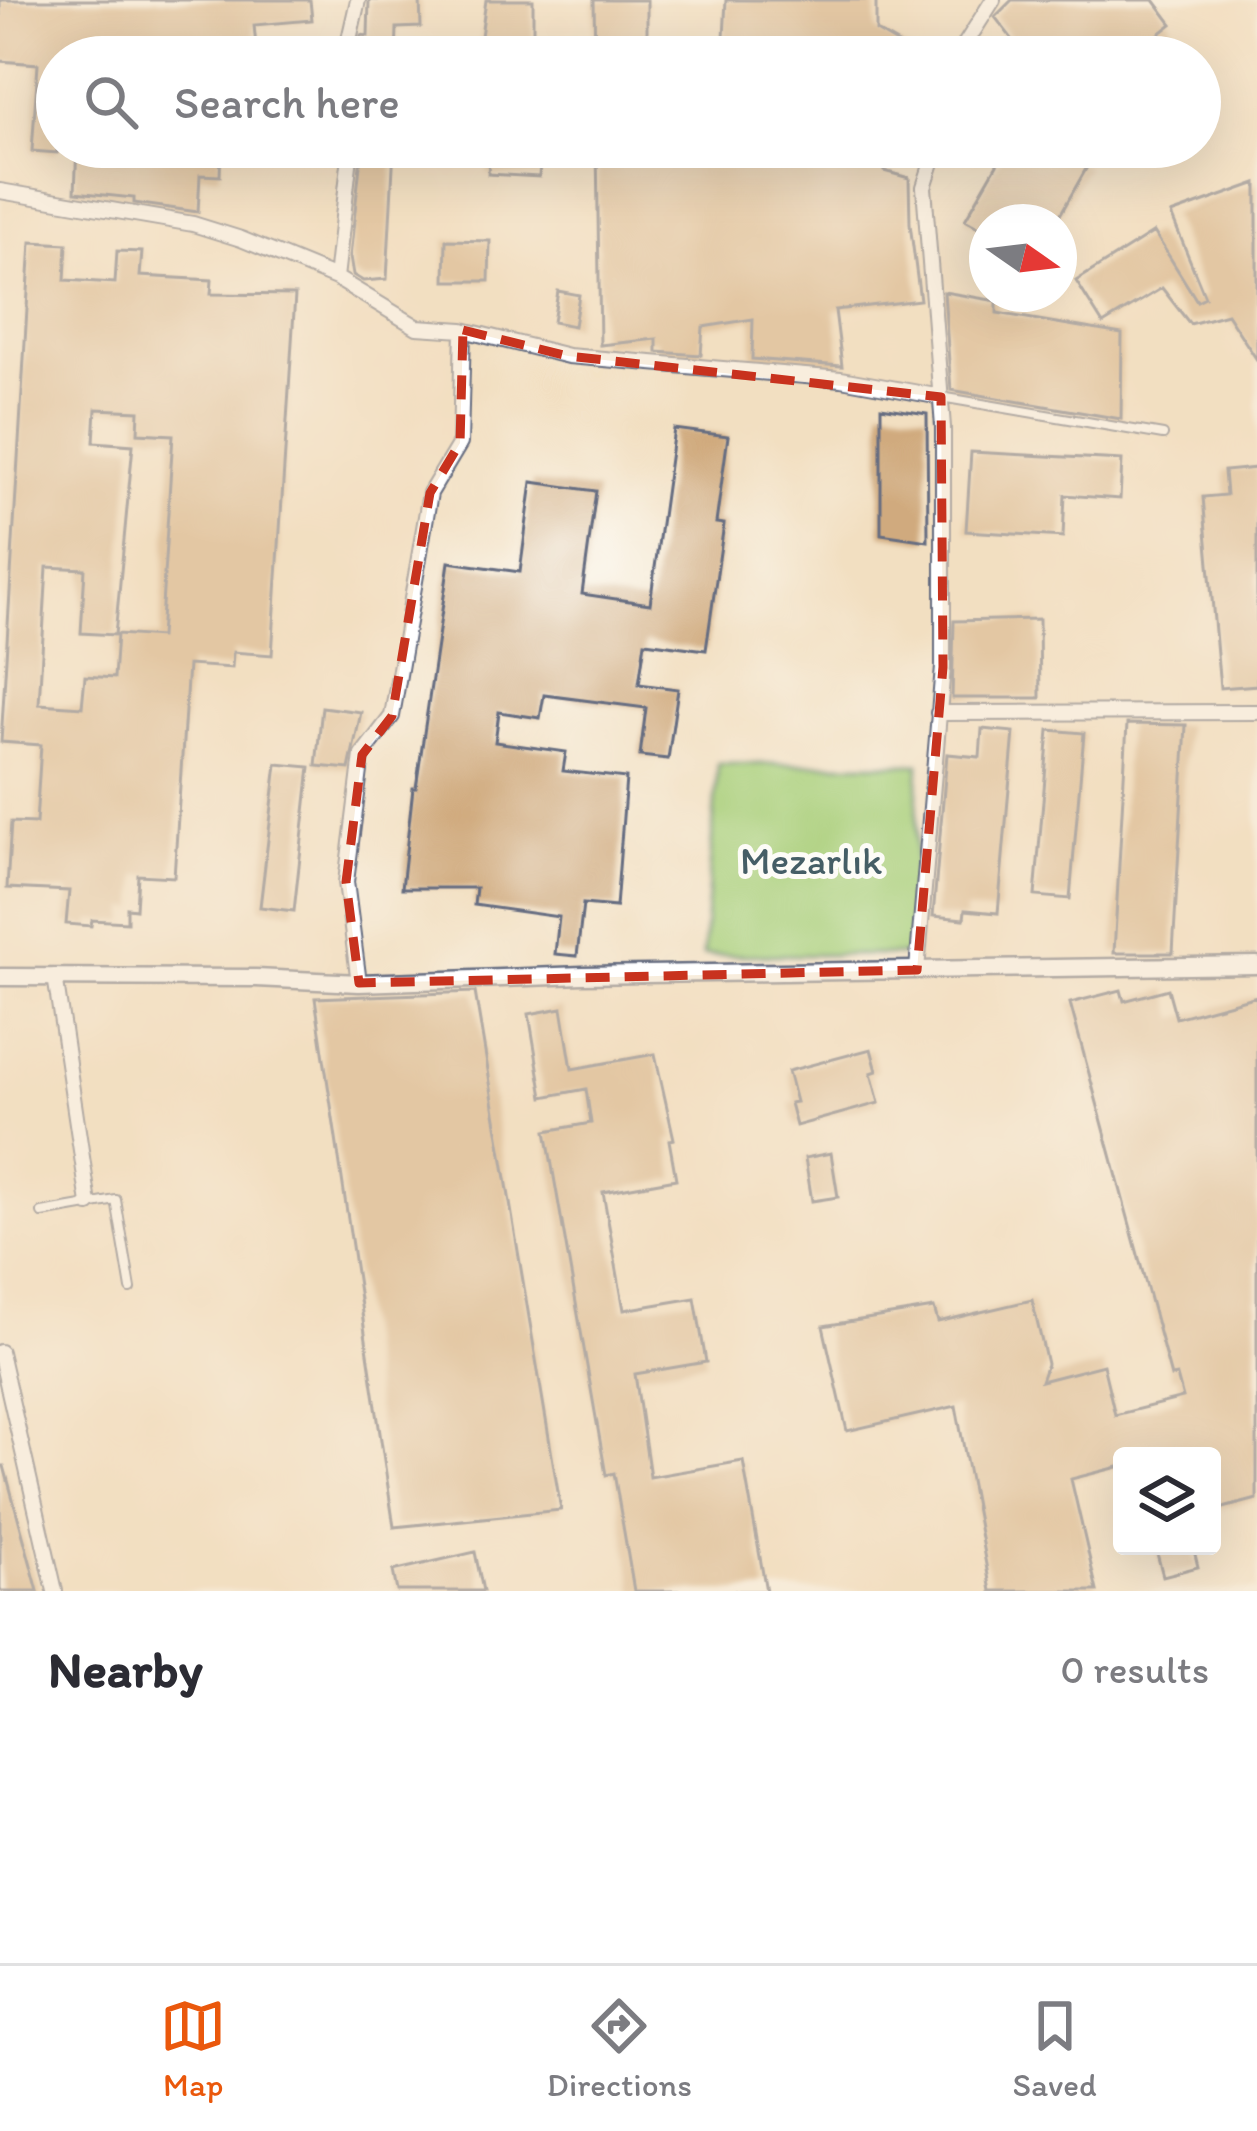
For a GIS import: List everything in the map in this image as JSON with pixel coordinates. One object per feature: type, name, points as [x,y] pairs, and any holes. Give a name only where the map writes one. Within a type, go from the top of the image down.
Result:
[{"type":"street","points":[[350,36],[358,0]]},
{"type":"street","points":[[970,36],[993,0]]},
{"type":"street","points":[[336,278],[349,168]]},
{"type":"street","points":[[917,970],[943,668],[940,397],[924,188],[930,168]]},
{"type":"street","points":[[0,191],[193,224],[336,278],[417,327],[464,330],[568,356],[841,379],[940,397]]},
{"type":"street","points":[[359,983],[346,882],[362,754],[392,716],[430,493],[460,443],[464,330]]},
{"type":"street","points":[[938,713],[1257,712]]},
{"type":"street","points":[[0,977],[359,983],[1257,965]]},
{"type":"street","points":[[55,976],[88,1204]]},
{"type":"street","points":[[0,1352],[55,1591]]},
{"type":"lane","points":[[940,397],[1163,435]]},
{"type":"lane","points":[[42,1213],[116,1200],[131,1289]]},
{"type":"highlighted area","points":[[463,330],[568,356],[941,397],[943,667],[917,970],[359,983],[346,882],[362,755],[392,716],[430,493],[460,443]]},
{"type":"green space","name":"Mezarlık","points":[[718,764],[919,764],[912,955],[703,955]]},
{"type":"building","points":[[0,0],[310,0],[312,20],[254,25],[255,36],[36,36],[36,64],[0,61]]},
{"type":"building","points":[[369,0],[420,0],[421,27],[397,28],[397,36],[368,36]]},
{"type":"building","points":[[486,0],[533,0],[533,36],[481,36]]},
{"type":"building","points":[[594,0],[647,0],[647,36],[595,36]]},
{"type":"building","points":[[726,0],[876,0],[876,31],[885,36],[724,36]]},
{"type":"building","points":[[1012,0],[1154,0],[1172,24],[1157,36],[1010,36],[995,17]]},
{"type":"building","points":[[36,93],[36,151],[32,151]]},
{"type":"building","points":[[76,168],[220,168],[220,176],[200,175],[198,212],[75,192]]},
{"type":"building","points":[[360,168],[393,168],[387,279],[363,281],[353,275],[350,257]]},
{"type":"building","points":[[488,168],[540,168],[539,177],[488,174]]},
{"type":"building","points":[[597,168],[884,168],[909,178],[920,300],[835,310],[842,366],[752,359],[753,319],[703,327],[701,355],[657,352],[657,339],[600,345]]},
{"type":"building","points":[[995,168],[1086,168],[1066,204],[974,204]]},
{"type":"building","points":[[1257,183],[1257,360],[1227,314],[1190,324],[1162,288],[1103,324],[1077,283],[1154,232],[1197,301],[1205,297],[1171,214]]},
{"type":"building","points":[[446,240],[490,241],[489,281],[445,281]]},
{"type":"building","points":[[31,242],[67,244],[65,280],[115,283],[117,251],[142,252],[140,276],[212,280],[211,294],[295,295],[272,655],[233,652],[232,668],[188,665],[174,877],[138,875],[136,909],[127,908],[127,922],[66,924],[69,891],[7,888],[11,822],[36,823],[41,745],[1,742]],"holes":[[[96,409],[139,411],[138,433],[173,435],[160,637],[117,634],[114,678],[85,676],[82,707],[39,704],[47,567],[85,569],[81,633],[115,635],[133,445],[94,442]]]},
{"type":"building","points":[[558,291],[579,295],[574,326],[553,322]]},
{"type":"building","points":[[944,292],[969,296],[969,312],[997,312],[1122,334],[1121,419],[951,390]]},
{"type":"building","points":[[881,407],[927,414],[928,541],[881,534]]},
{"type":"building","points":[[674,429],[728,436],[716,523],[724,524],[706,650],[645,642],[639,684],[678,689],[668,759],[640,756],[646,708],[544,695],[540,718],[499,712],[495,742],[566,752],[563,771],[626,778],[616,907],[583,904],[577,956],[555,954],[559,917],[474,905],[476,888],[402,888],[449,562],[520,572],[532,482],[596,491],[582,594],[650,604]]},
{"type":"building","points":[[971,452],[1122,460],[1120,499],[1065,495],[1063,537],[966,531]]},
{"type":"building","points":[[1257,468],[1257,685],[1220,688],[1203,497],[1226,495],[1224,471]]},
{"type":"building","points":[[1039,619],[1040,698],[952,698],[954,621]]},
{"type":"building","points":[[322,707],[361,712],[349,769],[316,766]]},
{"type":"building","points":[[1127,724],[1186,725],[1173,953],[1114,953]]},
{"type":"building","points":[[982,729],[1014,732],[998,913],[965,910],[964,919],[933,916],[947,754],[980,757]]},
{"type":"building","points":[[1049,730],[1084,733],[1070,899],[1035,896]]},
{"type":"building","points":[[277,764],[310,767],[294,911],[260,907]]},
{"type":"building","points":[[1168,989],[1176,1018],[1257,996],[1257,1499],[1221,1509],[1221,1447],[1113,1447],[1113,1468],[1071,1479],[1097,1591],[991,1591],[956,1406],[847,1431],[823,1326],[934,1308],[938,1322],[1032,1300],[1047,1364],[1041,1381],[1103,1365],[1115,1415],[1183,1398],[1177,1376],[1171,1377],[1070,1003],[1121,990],[1124,1001]]},
{"type":"building","points":[[475,992],[561,1510],[394,1527],[315,998]]},
{"type":"building","points":[[562,1008],[572,1069],[655,1054],[674,1139],[669,1140],[676,1179],[603,1192],[624,1310],[695,1298],[706,1362],[635,1374],[650,1477],[743,1461],[766,1591],[634,1591],[614,1473],[606,1475],[546,1131],[591,1123],[586,1089],[543,1097],[529,1014]]},
{"type":"building","points":[[871,1049],[879,1103],[796,1126],[788,1071]]},
{"type":"building","points":[[831,1153],[838,1197],[812,1201],[805,1158]]},
{"type":"building","points":[[0,1466],[4,1466],[38,1591],[0,1591]]},
{"type":"building","points":[[475,1552],[483,1591],[397,1591],[393,1571]]},
{"type":"building","points":[[1157,1555],[1195,1555],[1198,1567],[1163,1576]]}]
